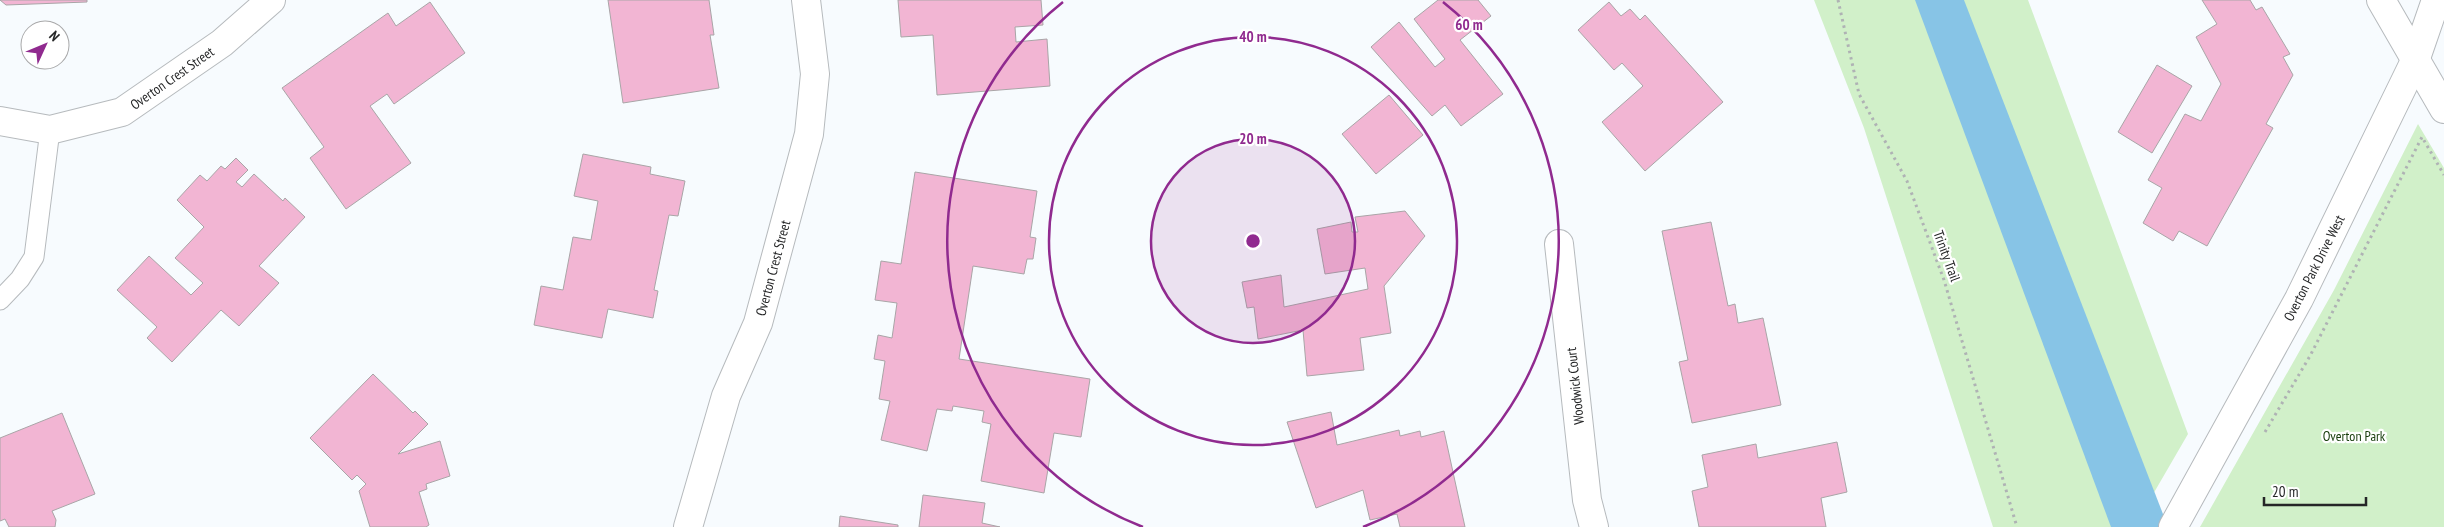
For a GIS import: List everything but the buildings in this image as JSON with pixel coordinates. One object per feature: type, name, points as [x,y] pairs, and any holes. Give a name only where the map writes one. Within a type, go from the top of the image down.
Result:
[{"type":"street","name":"Overton Crest Street","points":[[0,121],[50,130],[122,112],[222,43],[271,0]]},
{"type":"street","name":"Overton Crest Street","points":[[688,527],[726,396],[758,323],[809,134],[815,74],[806,0]]},
{"type":"street","points":[[2381,0],[2444,109]]},
{"type":"street","name":"Overton Park Drive West","points":[[2177,521],[2299,299],[2415,61],[2436,0]]},
{"type":"street","name":"Woodwick Court","points":[[1559,244],[1588,500],[1594,527]]},
{"type":"lane","points":[[0,300],[20,279],[34,257],[50,130]]},
{"type":"path","name":"Trinity Trail","points":[[1838,0],[1859,94],[1907,181],[1944,280],[2017,527]]},
{"type":"path","points":[[2261,437],[2310,356],[2422,138],[2444,175]]},
{"type":"green space","points":[[1814,0],[2028,0],[2188,434],[2134,527],[1993,527],[1864,128]]},
{"type":"green space","name":"Overton Park","points":[[2418,124],[2444,168],[2444,527],[2200,527],[2334,290]]},
{"type":"water","points":[[1915,0],[1964,0],[2168,527],[2111,527]]}]
